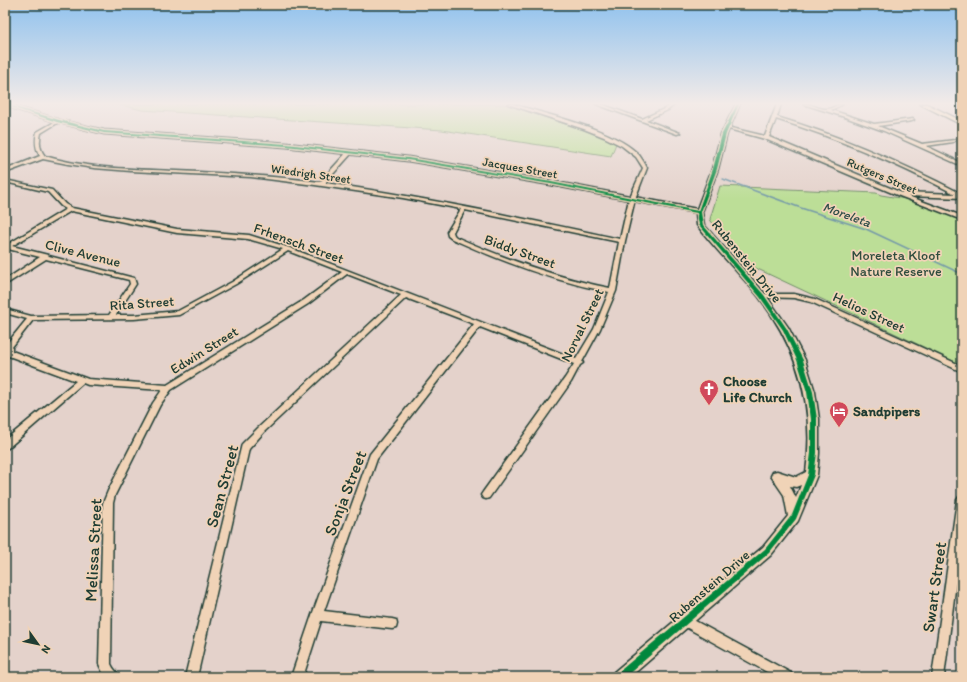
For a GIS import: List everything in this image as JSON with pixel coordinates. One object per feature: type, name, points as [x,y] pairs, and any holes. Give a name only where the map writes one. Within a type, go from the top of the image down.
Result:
[{"type":"street","points":[[5,172],[42,157],[38,150],[38,136]]},
{"type":"street","name":"Jacques Street","points":[[158,136],[286,145],[396,157],[461,167],[698,212]]},
{"type":"street","name":"Norval Street","points":[[486,495],[579,363],[613,291],[622,241],[632,199],[645,168],[629,148],[603,136]]},
{"type":"street","name":"Rubenstein Drive","points":[[619,677],[767,551],[794,517],[811,475],[814,453],[814,419],[805,376],[793,342],[762,296],[701,225],[698,212],[715,169],[725,136]]},
{"type":"street","name":"Rutgers Street","points":[[758,136],[767,138],[899,194],[962,218]]},
{"type":"street","points":[[834,136],[898,164],[962,196]]},
{"type":"street","points":[[900,136],[962,165]]},
{"type":"street","points":[[923,146],[953,141]]},
{"type":"street","points":[[321,184],[350,152]]},
{"type":"street","name":"Wiedrigh Street","points":[[42,157],[98,167],[248,176],[321,184],[464,208],[622,241]]},
{"type":"street","name":"Frhensch Street","points":[[5,181],[50,191],[63,205],[70,209],[177,231],[249,237],[288,249],[579,363]]},
{"type":"street","points":[[886,193],[962,196]]},
{"type":"street","name":"Biddy Street","points":[[464,208],[450,232],[451,236],[454,238],[488,254],[530,269],[577,283],[613,291]]},
{"type":"street","points":[[6,247],[70,209]]},
{"type":"street","name":"Clive Avenue","points":[[6,247],[132,279],[133,284],[111,317]]},
{"type":"street","name":"Rita Street","points":[[5,311],[31,318],[111,317],[179,313],[234,283],[288,249]]},
{"type":"street","points":[[5,283],[46,256]]},
{"type":"street","name":"Edwin Street","points":[[31,318],[9,346],[8,351],[12,354],[82,380],[96,383],[168,388],[306,302],[346,272]]},
{"type":"street","name":"Sean Street","points":[[191,677],[245,447],[261,430],[405,295]]},
{"type":"street","name":"Helios Street","points":[[762,296],[794,296],[813,300],[962,369]]},
{"type":"street","name":"Sonja Street","points":[[297,677],[317,615],[373,457],[478,324]]},
{"type":"street","points":[[5,445],[82,380]]},
{"type":"street","name":"Melissa Street","points":[[114,677],[108,672],[105,664],[108,503],[111,494],[157,403],[168,388]]},
{"type":"street","points":[[794,517],[789,493],[779,477],[796,482],[811,475]]},
{"type":"street","name":"Swart Street","points":[[938,677],[962,500]]},
{"type":"street","points":[[317,615],[392,624]]},
{"type":"street","points":[[686,621],[787,677]]},
{"type":"green space","points":[[480,136],[601,136],[617,141],[611,156]]},
{"type":"green space","name":"Moreleta Kloof Nature Reserve","points":[[720,186],[876,193],[906,199],[962,220],[962,365],[747,264],[710,219]]},
{"type":"waterway","name":"Moreleta","points":[[723,179],[801,208],[866,229],[962,274]]},
{"type":"cycle path","points":[[158,136],[286,145],[408,159],[551,183],[699,212]]},
{"type":"cycle path","points":[[619,677],[767,551],[794,517],[811,475],[814,453],[814,419],[810,392],[800,360],[785,329],[762,296],[701,225],[699,212],[715,169],[724,136]]},
{"type":"place","name":"Choose Life Church","points":[[709,406]]},
{"type":"place","name":"Sandpipers","points":[[839,428]]}]
